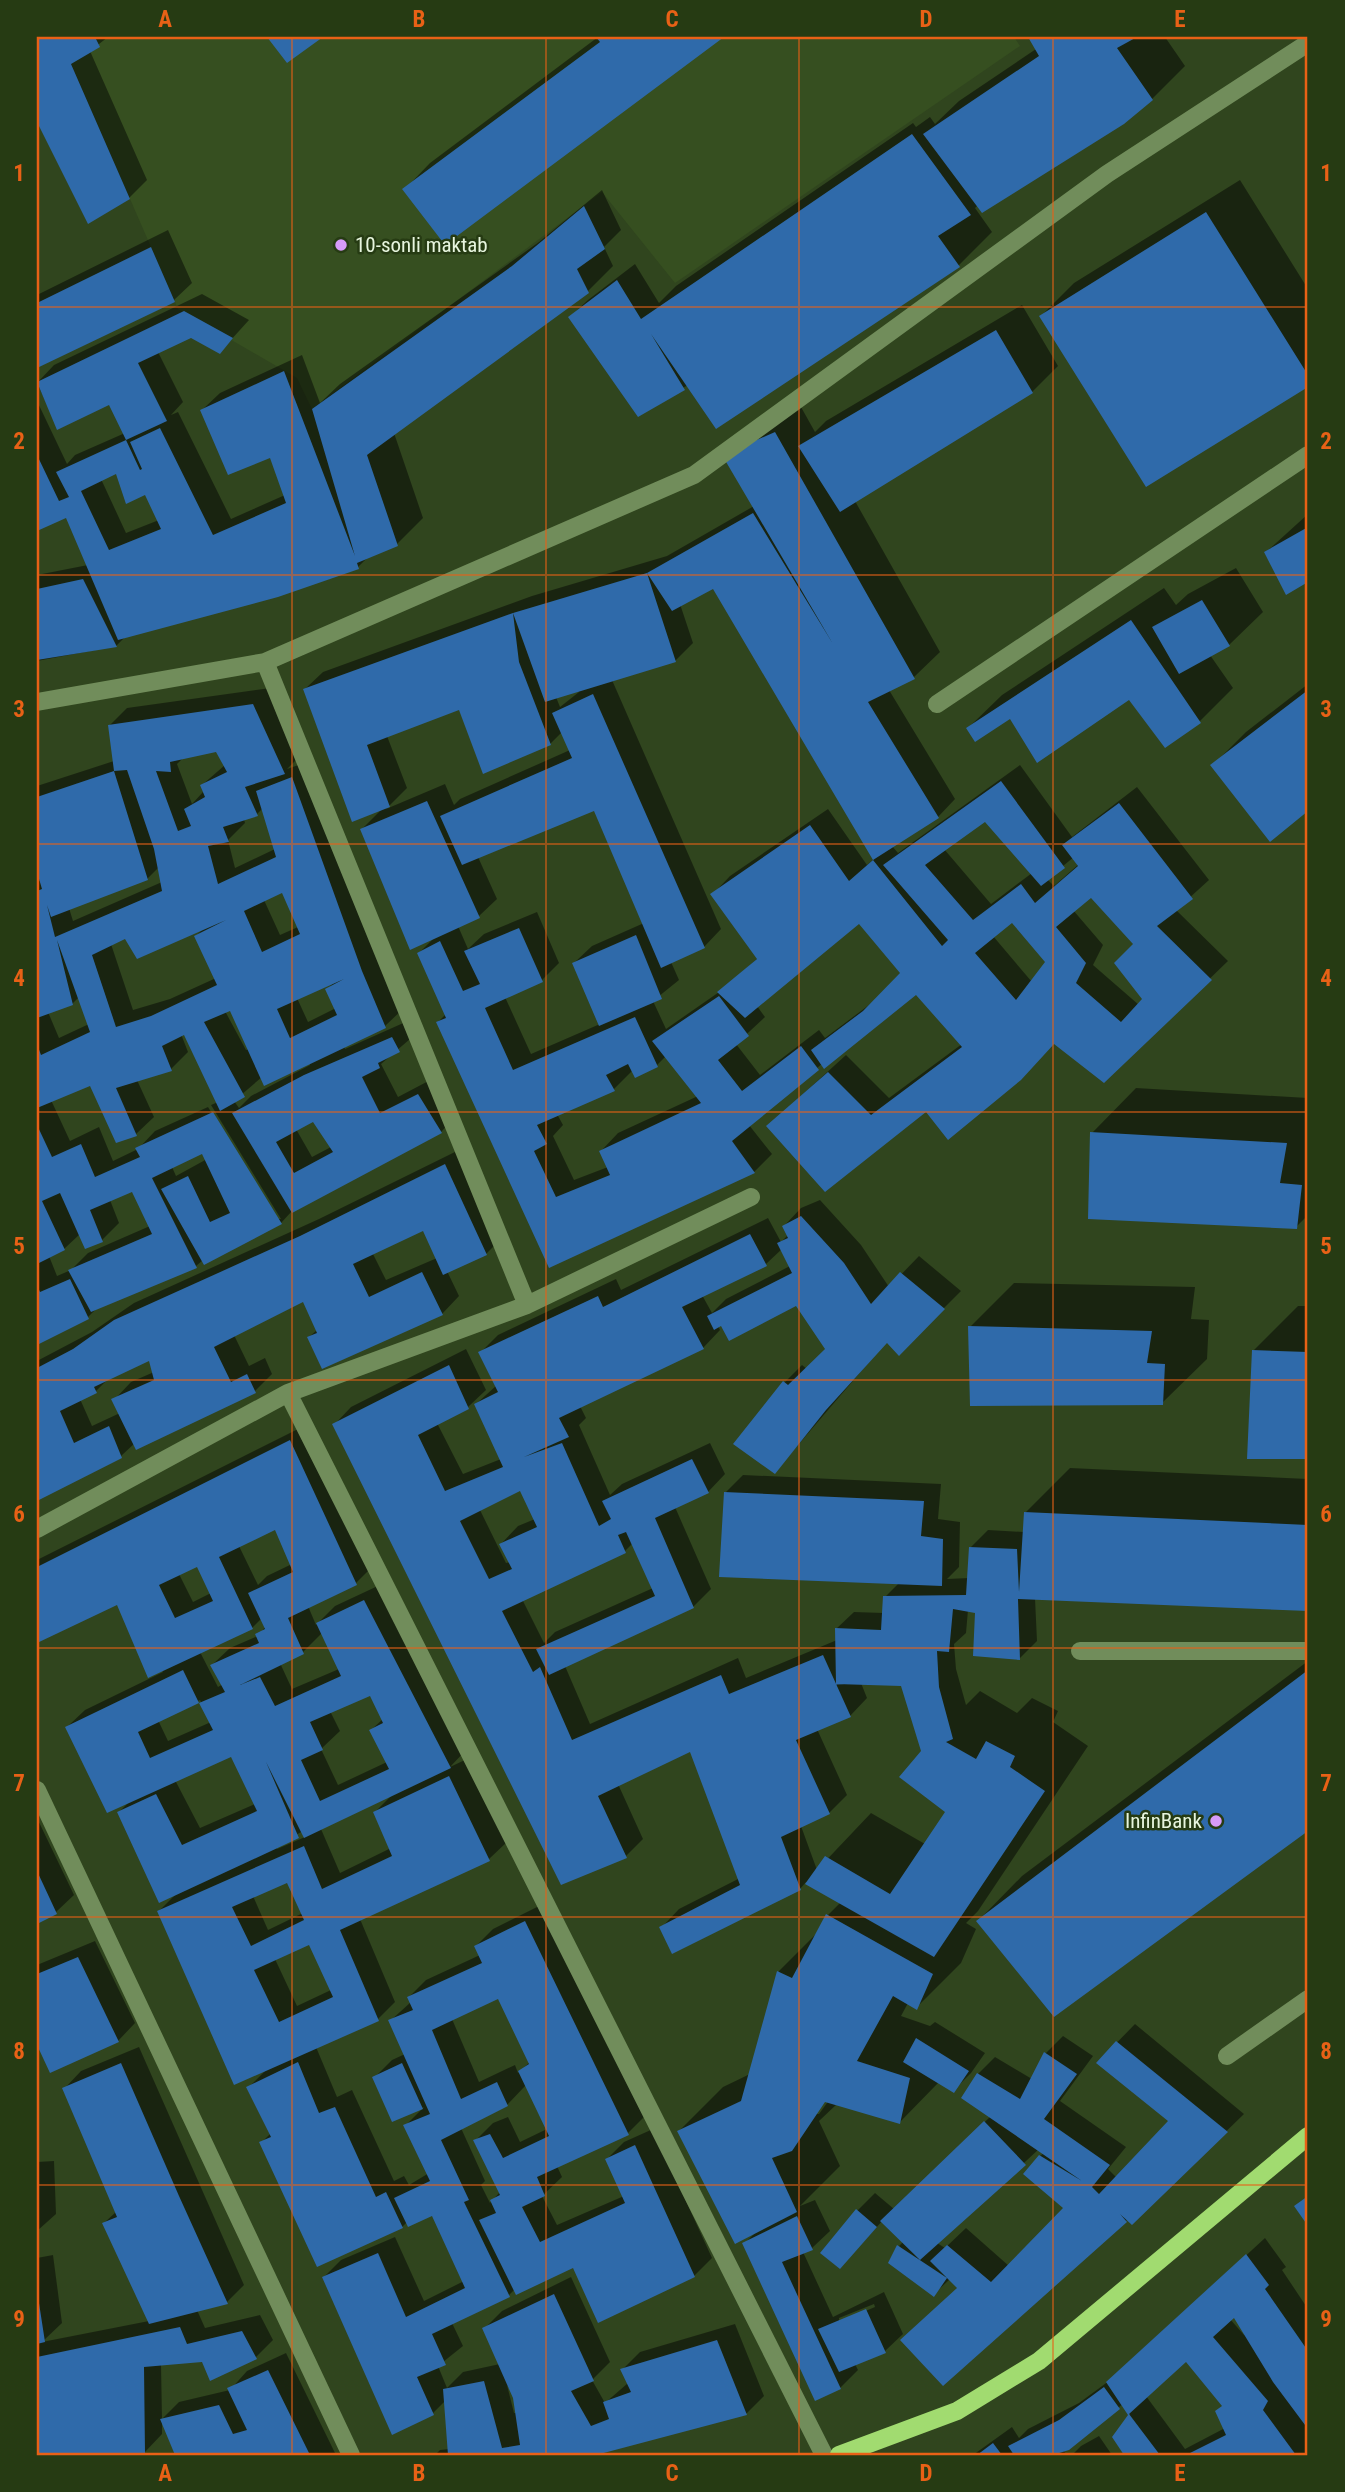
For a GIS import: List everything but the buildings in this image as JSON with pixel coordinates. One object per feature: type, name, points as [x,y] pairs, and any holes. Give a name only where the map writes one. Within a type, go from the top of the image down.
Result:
[{"type":"main road","points":[[839,2455],[957,2412],[1039,2361],[1308,2136]]},
{"type":"street","points":[[37,702],[265,662],[694,475],[1107,174],[1308,43]]},
{"type":"street","points":[[937,704],[1308,455]]},
{"type":"street","points":[[265,662],[527,1306]]},
{"type":"street","points":[[37,1529],[288,1393],[527,1306],[751,1197]]},
{"type":"street","points":[[288,1393],[824,2455]]},
{"type":"street","points":[[1080,1651],[1308,1651]]},
{"type":"street","points":[[37,1790],[351,2455]]},
{"type":"street","points":[[1227,2056],[1308,1999]]},
{"type":"shaded area","name":"10-sonli maktab","points":[[85,37],[1014,37],[1020,46],[675,283],[602,192],[312,409],[297,378],[178,309],[66,52]]},
{"type":"place","name":"10-sonli maktab","points":[[341,245]]},
{"type":"place","name":"InfinBank","points":[[1216,1821]]}]
